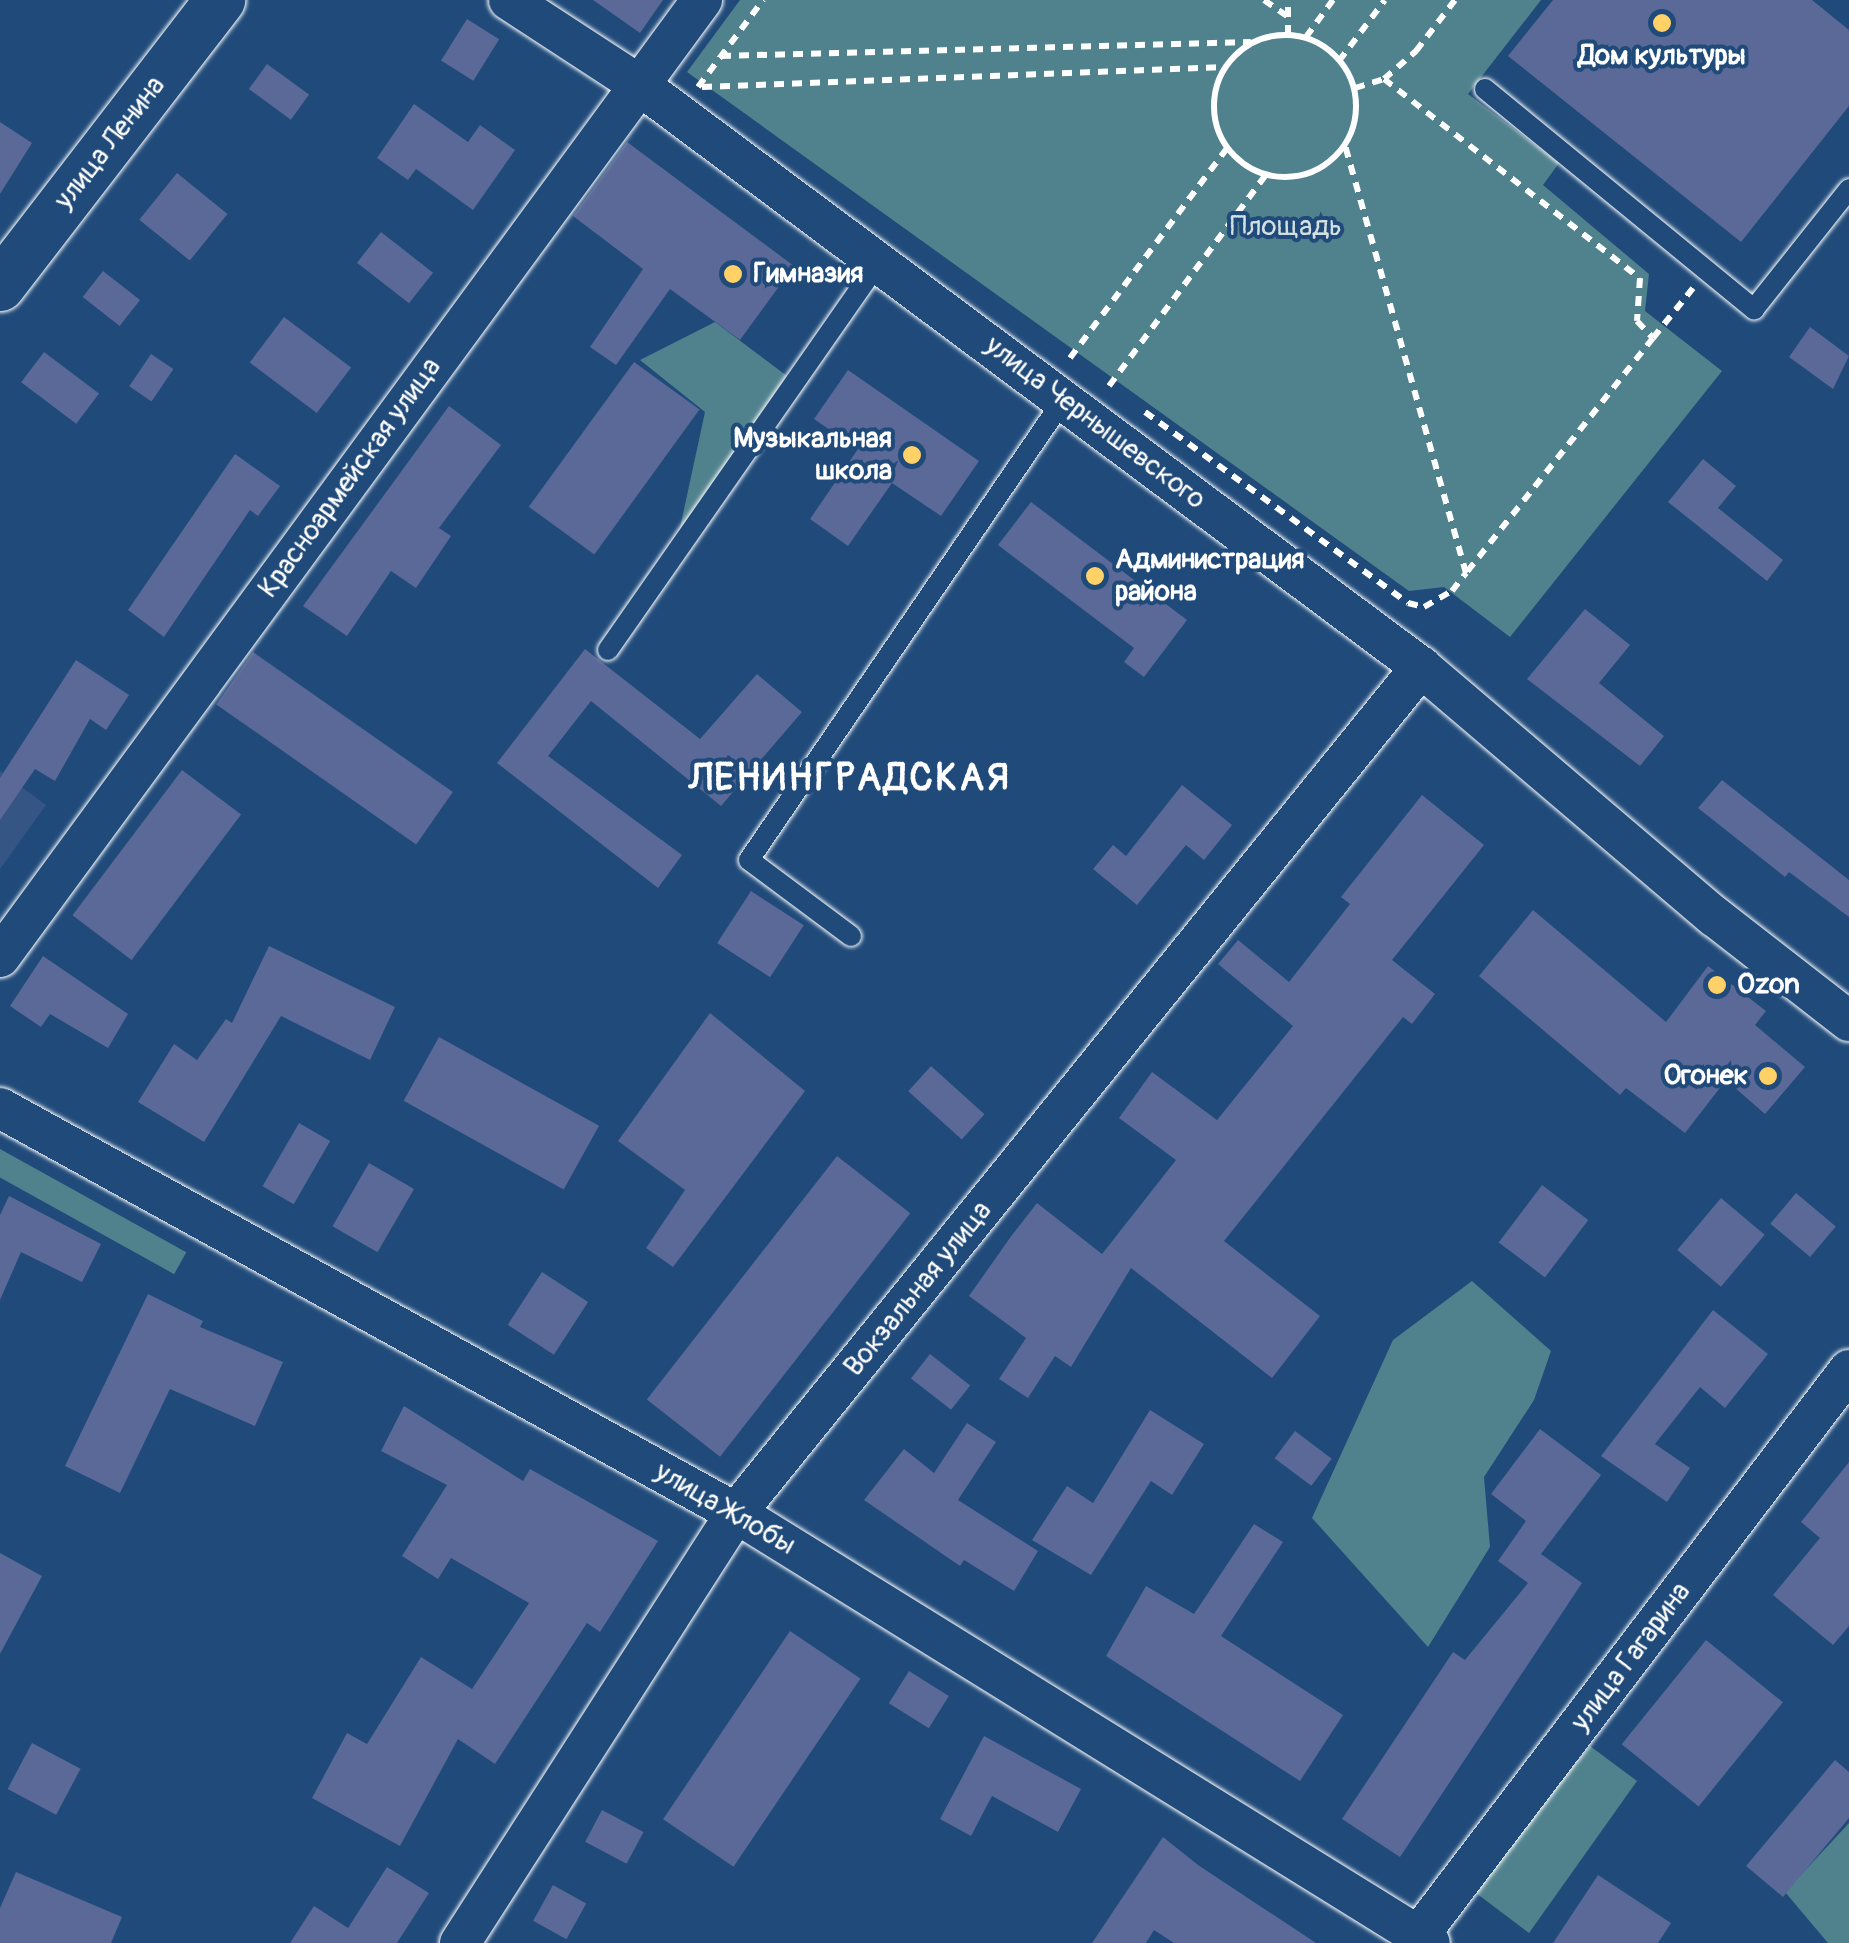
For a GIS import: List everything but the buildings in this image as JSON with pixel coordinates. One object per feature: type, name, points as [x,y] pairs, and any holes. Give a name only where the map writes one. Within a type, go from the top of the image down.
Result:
[{"type":"street","name":"улица Ленина","points":[[0,286],[220,0]]},
{"type":"street","name":"улица Чернышевского","points":[[509,0],[696,100],[879,262],[1074,383],[1421,667],[1714,916],[1849,1021]]},
{"type":"street","name":"Красноармейская улица","points":[[0,958],[702,0]]},
{"type":"street","name":"Вокзальная улица","points":[[460,1943],[736,1513],[1421,667]]},
{"type":"street","name":"улица Жлобы","points":[[0,1108],[736,1513],[1420,1940]]},
{"type":"street","name":"улица Гагарина","points":[[1420,1940],[1849,1370]]},
{"type":"lane","points":[[1486,89],[1754,309],[1849,188]]},
{"type":"lane","points":[[608,650],[879,262]]},
{"type":"lane","points":[[851,936],[748,860],[1074,383]]},
{"type":"path","points":[[696,100],[720,56],[763,0]]},
{"type":"path","points":[[1264,0],[1289,18]]},
{"type":"path","points":[[1288,0],[1288,35]]},
{"type":"path","points":[[1306,37],[1332,0]]},
{"type":"path","points":[[1339,61],[1386,0]]},
{"type":"path","points":[[1355,88],[1384,79],[1416,51],[1455,0]]},
{"type":"path","points":[[720,56],[1251,42],[1288,35],[1306,37],[1339,61],[1355,88],[1357,112],[1345,144],[1318,171],[1294,178],[1265,176],[1227,148],[1212,110],[1226,66],[1251,42]]},
{"type":"path","points":[[648,72],[696,100],[1226,66]]},
{"type":"path","points":[[1384,79],[1640,278],[1637,321],[1653,338]]},
{"type":"path","points":[[1345,144],[1466,573]]},
{"type":"path","points":[[1070,358],[1227,148]]},
{"type":"path","points":[[1110,386],[1265,176]]},
{"type":"path","points":[[1141,409],[1408,603],[1424,607],[1452,591],[1706,270]]},
{"type":"path","points":[[1055,346],[1070,358],[1074,383]]},
{"type":"path","points":[[1096,376],[1125,397]]},
{"type":"shaded area","points":[[0,771],[46,805],[0,869]]},
{"type":"green space","name":"Площадь","points":[[740,0],[1541,0],[1468,94],[1559,163],[1543,185],[1649,274],[1645,311],[1722,371],[1510,637],[1444,587],[1409,591],[687,72]]},
{"type":"green space","points":[[715,322],[791,379],[678,537],[705,412],[640,360]]},
{"type":"green space","points":[[0,1149],[186,1252],[174,1274],[0,1178]]},
{"type":"green space","points":[[1472,1281],[1551,1351],[1534,1400],[1484,1477],[1490,1547],[1428,1647],[1312,1518],[1393,1340]]},
{"type":"green space","points":[[1590,1746],[1637,1781],[1529,1933],[1472,1890]]},
{"type":"green space","points":[[1849,1823],[1849,1943],[1828,1943],[1785,1892]]},
{"type":"place","name":"Дом культуры","points":[[1662,23]]},
{"type":"place","name":"Гимназия","points":[[733,274]]},
{"type":"place","name":"Музыкальная школа","points":[[912,455]]},
{"type":"place","name":"Администрация района","points":[[1095,576]]},
{"type":"place","name":"Ozon","points":[[1717,985]]},
{"type":"place","name":"Огонек","points":[[1768,1076]]},
{"type":"district","name":"ЛЕНИНГРАДСКАЯ","points":[[850,779]]}]
